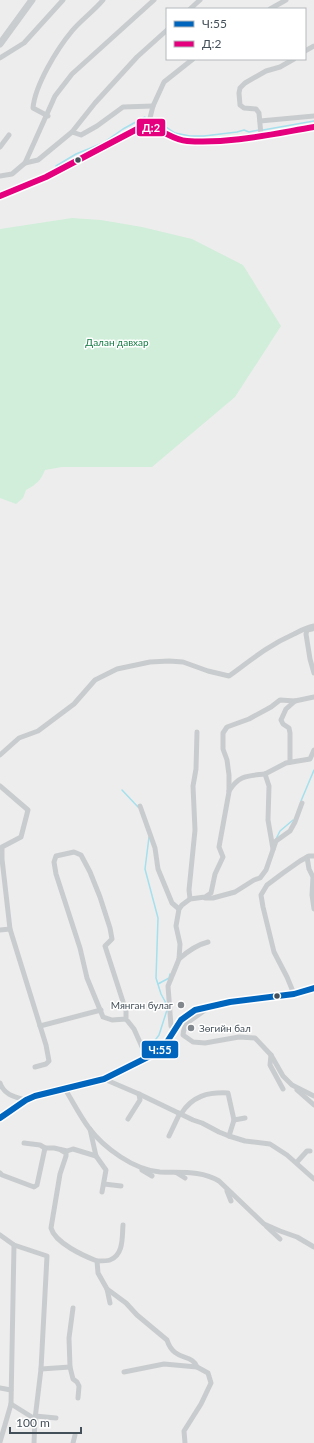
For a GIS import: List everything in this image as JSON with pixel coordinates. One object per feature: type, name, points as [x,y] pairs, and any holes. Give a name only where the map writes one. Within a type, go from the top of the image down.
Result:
[{"type":"main road","points":[[0,44],[32,0]]},
{"type":"main road","points":[[0,1118],[26,1100],[35,1096],[104,1079],[147,1058],[156,1053],[165,1045],[181,1020],[195,1010],[250,999],[294,994],[314,988]]},
{"type":"street","points":[[0,58],[24,43],[62,0]]},
{"type":"street","points":[[48,116],[33,108],[34,100],[44,75],[72,30],[94,11],[103,0]]},
{"type":"street","points":[[25,163],[29,152],[48,116],[55,96],[72,74],[154,0]]},
{"type":"street","points":[[191,8],[200,0]]},
{"type":"street","points":[[272,8],[286,0]]},
{"type":"street","points":[[0,176],[12,174],[25,163],[38,160],[72,132],[95,103],[136,57],[166,31]]},
{"type":"street","points":[[148,126],[153,106],[164,82],[192,60]]},
{"type":"street","points":[[261,132],[259,113],[256,109],[244,108],[240,105],[240,88],[245,83],[266,71],[280,67],[292,60]]},
{"type":"street","points":[[72,132],[81,135],[97,126],[123,107],[153,106]]},
{"type":"street","points":[[260,121],[314,116]]},
{"type":"street","points":[[0,196],[46,178],[141,127],[148,126],[157,128],[185,141],[221,140],[261,132],[314,127]]},
{"type":"street","points":[[0,147],[9,135]]},
{"type":"street","points":[[0,755],[19,738],[38,731],[74,704],[95,680],[117,669],[150,662],[169,661],[183,662],[208,671],[229,676],[260,652],[282,639],[308,627],[314,627]]},
{"type":"street","points":[[314,627],[307,630],[306,634],[314,672]]},
{"type":"street","points":[[174,1030],[171,1026],[168,986],[179,959],[180,944],[176,926],[179,909],[190,899],[205,897],[211,894],[214,874],[223,857],[219,847],[229,792],[227,760],[222,749],[223,731],[227,727],[240,723],[271,707],[280,700],[295,701],[314,697]]},
{"type":"street","points":[[290,762],[290,732],[289,728],[281,720],[284,712],[295,701]]},
{"type":"street","points":[[190,899],[189,890],[195,830],[193,786],[196,768],[197,732]]},
{"type":"street","points":[[229,792],[235,781],[248,776],[265,774],[290,762],[310,759],[314,750]]},
{"type":"street","points":[[265,774],[269,786],[268,820],[273,849]]},
{"type":"street","points":[[0,786],[28,810],[21,837],[2,847],[2,859],[10,929],[46,1046],[49,1061],[46,1064],[35,1067]]},
{"type":"street","points":[[205,897],[206,899],[213,898],[235,892],[260,878],[266,870],[276,842],[290,831],[302,803]]},
{"type":"street","points":[[140,806],[155,848],[158,869],[172,903],[179,909]]},
{"type":"street","points":[[126,1020],[112,1020],[103,1017],[88,978],[56,874],[54,862],[56,856],[74,852],[81,855],[90,872],[110,928],[112,939],[105,946],[126,1011],[126,1020],[134,1029],[147,1058]]},
{"type":"street","points":[[294,994],[274,952],[261,895],[267,885],[307,857],[314,856]]},
{"type":"street","points":[[307,857],[309,868],[313,877],[312,896],[314,909]]},
{"type":"street","points":[[0,930],[10,929]]},
{"type":"street","points":[[179,959],[188,950],[208,942]]},
{"type":"street","points":[[204,1007],[205,1010],[188,1021],[183,1030],[183,1035],[193,1042],[205,1043],[239,1038],[255,1038],[270,1055],[284,1076],[314,1105]]},
{"type":"street","points":[[40,1026],[101,1010]]},
{"type":"street","points":[[270,1055],[270,1065],[283,1089]]},
{"type":"street","points":[[104,1079],[229,1136],[245,1141],[270,1144],[297,1162],[314,1179]]},
{"type":"street","points":[[0,1083],[7,1094],[26,1100]]},
{"type":"street","points":[[292,1085],[314,1096]]},
{"type":"street","points":[[65,1088],[90,1129],[100,1141],[119,1155],[142,1168],[158,1172],[202,1174],[213,1177],[225,1186],[280,1239]]},
{"type":"street","points":[[169,1136],[180,1113],[185,1108],[200,1096],[215,1092],[228,1092],[234,1120],[229,1136]]},
{"type":"street","points":[[128,1119],[140,1100],[139,1094]]},
{"type":"street","points":[[234,1120],[245,1118]]},
{"type":"street","points":[[90,1129],[96,1156],[106,1170],[102,1192]]},
{"type":"street","points":[[24,1143],[67,1151],[73,1149],[96,1156]]},
{"type":"street","points":[[0,1173],[34,1187],[37,1185],[45,1148]]},
{"type":"street","points":[[61,1150],[66,1153],[66,1156],[60,1174],[51,1228],[52,1233],[61,1242],[98,1261],[111,1259],[117,1254],[122,1246],[123,1225]]},
{"type":"street","points":[[297,1162],[307,1151],[310,1151]]},
{"type":"street","points":[[134,1163],[152,1176]]},
{"type":"street","points":[[174,1172],[185,1178]]},
{"type":"street","points":[[104,1184],[121,1186]]},
{"type":"street","points":[[225,1186],[231,1201]]},
{"type":"street","points":[[264,1224],[280,1232],[298,1237],[314,1247]]},
{"type":"street","points":[[0,1235],[14,1245],[46,1256],[42,1370],[35,1418],[34,1443]]},
{"type":"street","points":[[0,1442],[10,1404],[11,1390],[14,1245]]},
{"type":"street","points":[[98,1261],[98,1273],[107,1289],[110,1303]]},
{"type":"street","points":[[107,1289],[126,1303],[137,1315],[167,1340],[173,1352],[194,1360],[197,1367]]},
{"type":"street","points":[[73,1308],[68,1338],[70,1368],[73,1379],[79,1386],[78,1398]]},
{"type":"street","points":[[124,1372],[164,1364],[197,1367],[208,1373],[211,1383],[201,1404],[184,1431],[185,1443]]},
{"type":"street","points":[[42,1370],[70,1368]]},
{"type":"street","points":[[0,1388],[11,1390]]},
{"type":"street","points":[[10,1404],[35,1418],[56,1418]]},
{"type":"street","points":[[73,1443],[75,1435]]},
{"type":"green space","name":"Далан давхар","points":[[72,218],[101,220],[142,227],[192,239],[243,265],[281,326],[235,397],[152,467],[62,467],[45,470],[42,477],[26,490],[23,498],[16,504],[0,498],[0,229]]},
{"type":"waterway","points":[[56,166],[76,154],[103,143],[123,129],[145,117]]},
{"type":"waterway","points":[[154,119],[175,133],[190,136],[204,136],[244,130],[249,132],[259,130]]},
{"type":"waterway","points":[[263,130],[314,121]]},
{"type":"waterway","points":[[301,801],[314,770]]},
{"type":"waterway","points":[[122,790],[138,807]]},
{"type":"waterway","points":[[276,839],[280,831],[293,820]]},
{"type":"waterway","points":[[147,1051],[159,1035],[167,1010],[165,1007],[167,1005],[161,994],[156,978],[158,918],[145,869],[149,837]]},
{"type":"waterway","points":[[158,984],[169,978],[170,974]]},
{"type":"transit line","name":"Д:2","points":[[0,196],[46,177],[141,127],[153,128],[181,140],[203,142],[251,138],[314,127]]},
{"type":"transit line","name":"Ч:55","points":[[0,1118],[26,1100],[35,1096],[104,1079],[156,1053],[165,1045],[181,1020],[195,1010],[230,1002],[294,994],[314,988]]},
{"type":"place","name":"Мянган булаг","points":[[181,1005]]},
{"type":"place","name":"Зөгийн бал","points":[[191,1028]]}]
